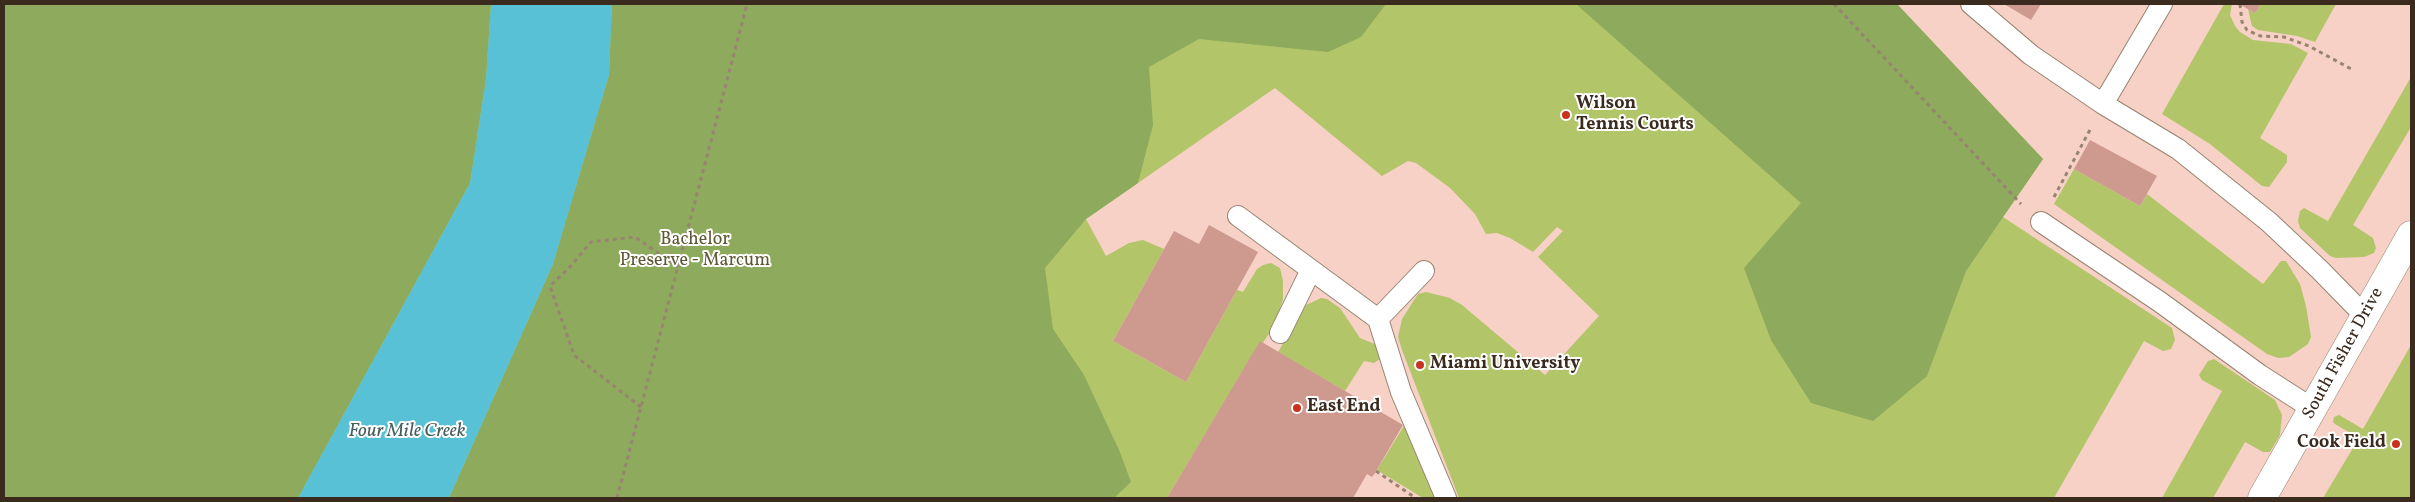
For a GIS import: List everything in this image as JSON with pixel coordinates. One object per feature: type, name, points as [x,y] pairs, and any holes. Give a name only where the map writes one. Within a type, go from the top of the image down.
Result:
[{"type":"street","name":"South Fisher Drive","points":[[2262,498],[2411,235]]},
{"type":"lane","points":[[1971,4],[2031,56],[2103,104],[2186,155],[2269,222],[2319,268],[2365,316]]},
{"type":"lane","points":[[2103,104],[2162,4]]},
{"type":"lane","points":[[1238,216],[1378,319],[1401,392],[1446,498]]},
{"type":"lane","points":[[2041,222],[2160,302],[2260,375],[2314,408]]},
{"type":"lane","points":[[1280,333],[1310,270]]},
{"type":"lane","points":[[1378,319],[1424,271]]},
{"type":"path","points":[[617,498],[747,4]]},
{"type":"path","points":[[1834,4],[2013,196],[2041,222]]},
{"type":"path","points":[[2240,4],[2242,22],[2247,30],[2260,36],[2284,37],[2309,46],[2353,70]]},
{"type":"path","points":[[2051,202],[2103,104]]},
{"type":"path","points":[[641,407],[574,355],[550,286],[569,268],[591,242],[635,237],[678,267]]},
{"type":"path","points":[[1376,472],[1417,498]]},
{"type":"shaded area","name":"Miami University","points":[[555,4],[2411,4],[2411,498],[357,498]]},
{"type":"green space","name":"Bachelor Preserve - Marcum","points":[[4,4],[1897,4],[2043,159],[2003,217],[2172,328],[2175,340],[2171,349],[2163,351],[2144,341],[2054,498],[1459,498],[1402,350],[1398,337],[1402,319],[1418,294],[1426,292],[1450,298],[1462,305],[1545,375],[1599,316],[1538,257],[1563,231],[1557,227],[1533,252],[1510,238],[1497,233],[1486,234],[1475,214],[1450,188],[1416,163],[1408,161],[1382,176],[1275,88],[1086,219],[1106,256],[1129,243],[1143,240],[1164,249],[1113,341],[1186,382],[1237,290],[1243,292],[1257,269],[1263,265],[1271,263],[1280,268],[1283,281],[1283,299],[1275,324],[1263,343],[1260,342],[1167,498],[4,498]]},
{"type":"green space","points":[[4,4],[491,4],[486,79],[470,183],[298,498],[4,498]]},
{"type":"green space","points":[[612,4],[1386,4],[1361,37],[1328,52],[1199,39],[1149,67],[1153,125],[1138,183],[1086,219],[1045,268],[1053,329],[1084,375],[1119,450],[1131,482],[1114,498],[449,498],[553,264],[609,75]]},
{"type":"green space","points":[[1576,4],[1897,4],[2043,159],[1966,271],[1927,376],[1873,421],[1811,403],[1771,340],[1744,268],[1801,203]]},
{"type":"green space","points":[[2224,4],[2232,4],[2230,15],[2235,26],[2240,32],[2253,40],[2291,44],[2308,53],[2260,138],[2287,155],[2287,162],[2269,187],[2262,186],[2210,144],[2162,114]]},
{"type":"green space","points":[[2261,4],[2336,4],[2315,42],[2297,36],[2258,30],[2252,26],[2248,9],[2255,13]]},
{"type":"green space","points":[[2411,77],[2411,127],[2353,225],[2373,238],[2376,248],[2374,253],[2364,257],[2336,258],[2330,256],[2300,228],[2298,221],[2300,211],[2304,208],[2328,221]]},
{"type":"green space","points":[[2074,169],[2140,206],[2147,194],[2263,284],[2281,261],[2286,261],[2300,284],[2306,306],[2311,337],[2308,344],[2289,357],[2278,358],[2267,354],[2054,204]]},
{"type":"green space","points":[[1321,298],[1327,299],[1340,308],[1360,338],[1377,345],[1381,358],[1374,363],[1364,361],[1345,391],[1278,352],[1306,305]]},
{"type":"green space","points":[[2411,345],[2411,498],[2323,498],[2359,438],[2335,424],[2333,422],[2334,417],[2339,415],[2363,429]]},
{"type":"green space","points":[[2214,359],[2275,400],[2282,415],[2280,435],[2270,452],[2263,452],[2245,442],[2213,498],[2162,498],[2222,391],[2202,380],[2199,375],[2208,361]]},
{"type":"green space","points":[[1407,421],[1437,498],[1423,498],[1377,470]]},
{"type":"water","name":"Four Mile Creek","points":[[491,4],[612,4],[609,75],[553,264],[449,498],[298,498],[470,183],[486,79]]},
{"type":"building","points":[[2004,4],[2041,4],[2031,20]]},
{"type":"building","points":[[2239,4],[2261,4],[2255,13]]},
{"type":"building","points":[[2090,140],[2157,176],[2140,206],[2074,169]]},
{"type":"building","points":[[1209,225],[1258,252],[1186,382],[1113,341],[1174,231],[1199,244]]},
{"type":"building","name":"East End","points":[[1260,341],[1403,425],[1375,473],[1372,477],[1367,474],[1353,498],[1167,498]]},
{"type":"place","name":"Wilson Tennis Courts","points":[[1566,115]]},
{"type":"place","name":"Miami University","points":[[1420,365]]},
{"type":"place","name":"East End","points":[[1297,408]]},
{"type":"place","name":"Cook Field","points":[[2396,444]]}]
